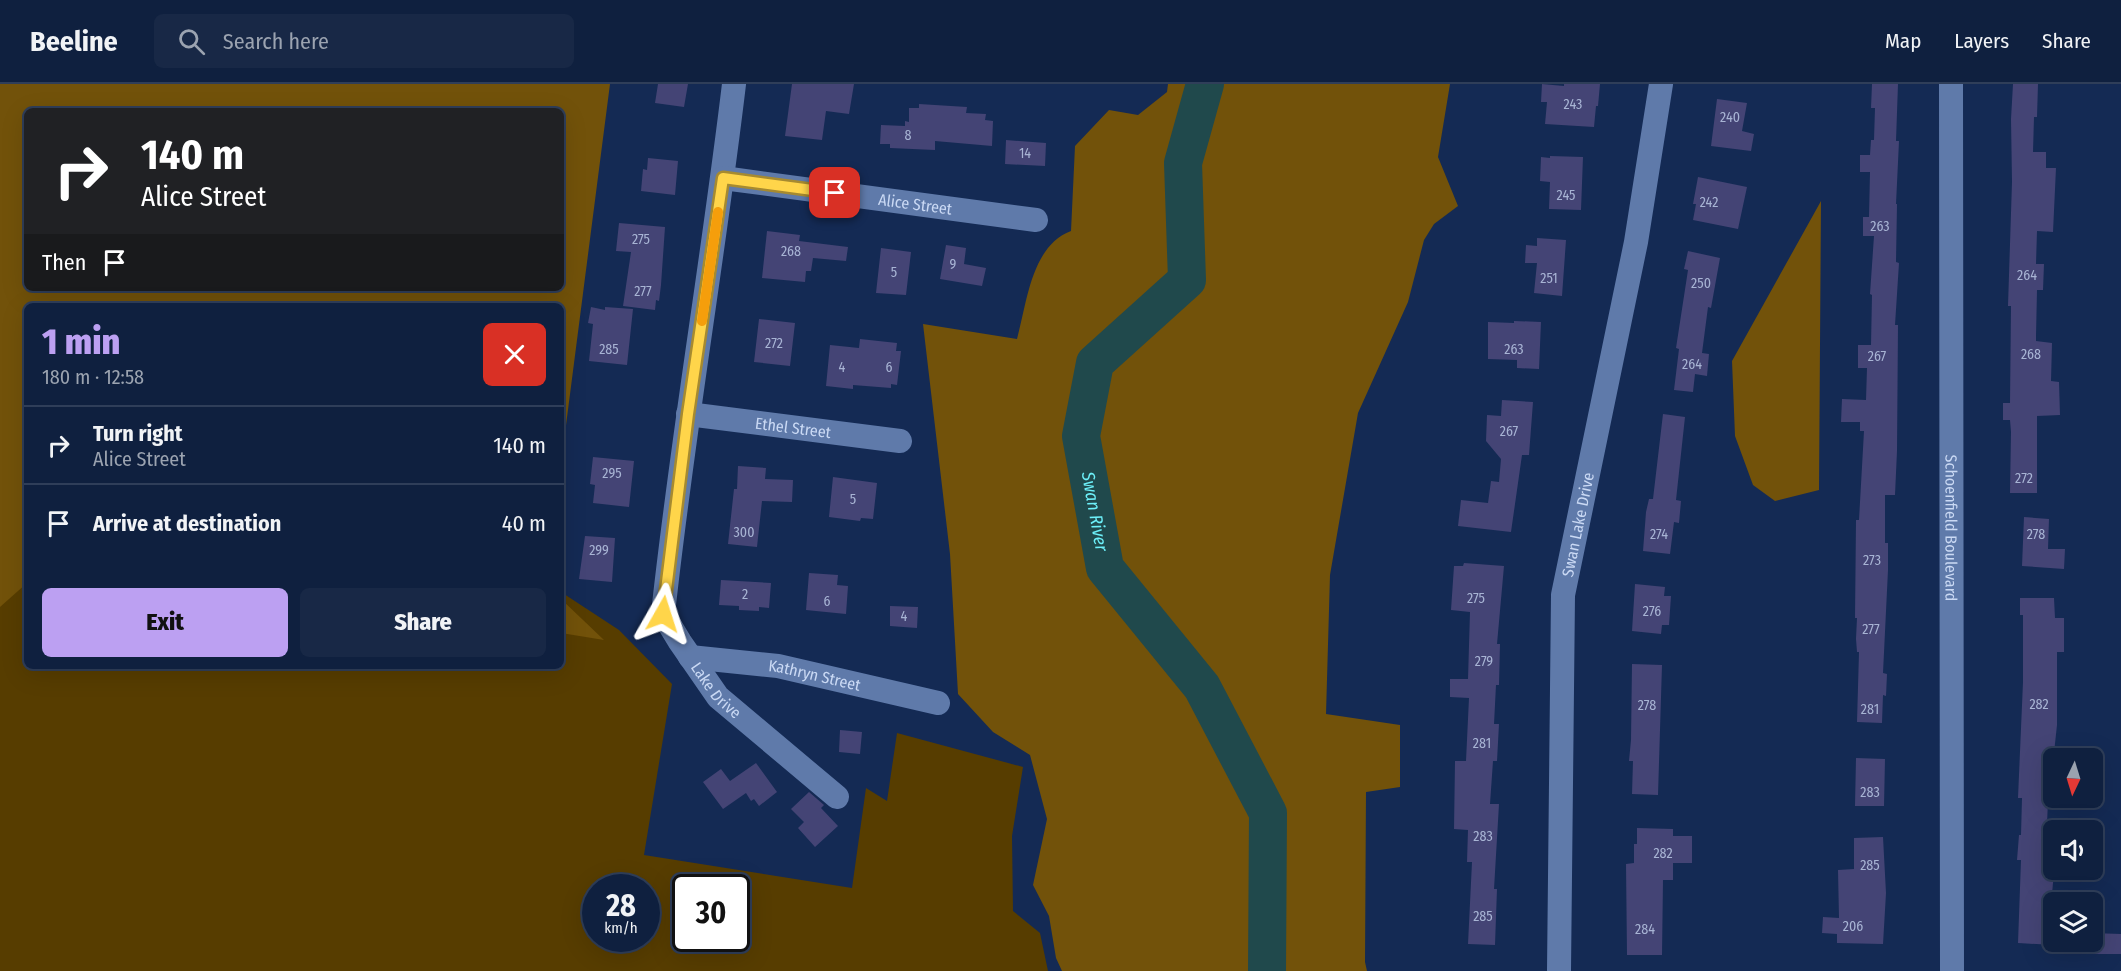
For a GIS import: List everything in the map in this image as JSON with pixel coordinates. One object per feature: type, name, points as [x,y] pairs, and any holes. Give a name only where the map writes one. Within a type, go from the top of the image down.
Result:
[{"type":"street","name":"Lake Drive","points":[[734,84],[663,614],[718,697],[837,797]]},
{"type":"street","name":"Swan Lake Drive","points":[[1559,971],[1563,595],[1636,242],[1661,84]]},
{"type":"street","name":"Schoenfield Boulevard","points":[[1951,84],[1952,971]]},
{"type":"street","name":"Alice Street","points":[[723,178],[1036,220]]},
{"type":"street","name":"Ethel Street","points":[[688,414],[900,441]]},
{"type":"street","name":"Kathryn Street","points":[[690,657],[778,666],[938,703]]},
{"type":"shaded area","points":[[0,84],[610,84],[564,441],[564,303],[24,303],[24,586],[0,607]]},
{"type":"shaded area","points":[[1168,84],[1450,84],[1438,157],[1458,206],[1434,224],[1424,240],[1408,302],[1358,413],[1330,575],[1326,714],[1400,725],[1400,787],[1366,792],[1365,962],[1367,971],[1062,971],[1056,958],[1049,916],[1033,885],[1047,819],[1030,755],[993,732],[958,694],[950,554],[923,324],[1017,339],[1028,293],[1039,262],[1058,238],[1071,231],[1075,146],[1109,110],[1138,115],[1167,92]]},
{"type":"shaded area","points":[[1821,201],[1819,490],[1775,501],[1753,485],[1735,436],[1732,361]]},
{"type":"shaded area","points":[[0,226],[24,281],[24,291],[27,291],[27,303],[24,303],[24,669],[564,669],[564,594],[619,630],[672,684],[644,855],[852,888],[866,788],[887,801],[897,733],[1023,767],[1012,836],[1013,911],[1040,933],[1048,971],[0,971]]},
{"type":"shaded area","points":[[564,602],[604,640],[564,633]]},
{"type":"building","points":[[658,84],[688,84],[684,107],[655,103]]},
{"type":"building","points":[[792,84],[854,84],[849,114],[826,111],[822,140],[785,136]]},
{"type":"building","points":[[1542,84],[1564,86],[1564,84],[1600,84],[1594,127],[1545,124],[1547,102],[1541,102]]},
{"type":"building","points":[[1872,84],[1898,84],[1896,141],[1899,141],[1896,262],[1899,263],[1895,325],[1898,325],[1897,451],[1895,495],[1885,495],[1885,543],[1888,543],[1888,570],[1883,673],[1887,674],[1886,696],[1883,695],[1882,723],[1857,722],[1859,652],[1857,652],[1856,639],[1857,618],[1855,618],[1856,520],[1859,520],[1864,431],[1860,431],[1860,422],[1841,422],[1842,399],[1866,400],[1867,368],[1858,368],[1858,345],[1871,345],[1872,295],[1870,294],[1874,236],[1863,236],[1863,217],[1869,217],[1870,172],[1860,172],[1860,155],[1870,155],[1871,140],[1874,140],[1875,108],[1871,108]]},
{"type":"building","points":[[2013,84],[2038,84],[2033,152],[2046,152],[2046,168],[2056,168],[2053,232],[2037,231],[2036,264],[2044,264],[2043,290],[2037,290],[2036,341],[2052,343],[2051,381],[2059,382],[2060,415],[2037,416],[2037,493],[2010,493],[2010,420],[2003,420],[2003,403],[2010,403],[2011,306],[2008,306]]},
{"type":"building","points":[[1717,99],[1747,103],[1742,131],[1754,134],[1751,151],[1711,146]]},
{"type":"building","points":[[919,104],[967,107],[966,113],[986,114],[985,120],[993,121],[992,146],[935,141],[935,150],[890,148],[890,144],[880,144],[881,125],[905,126],[905,121],[909,122],[909,108],[919,108]]},
{"type":"building","points":[[1006,140],[1046,143],[1045,166],[1005,164]]},
{"type":"building","points":[[1550,156],[1583,157],[1581,210],[1549,209],[1550,182],[1540,181],[1541,157],[1550,158]]},
{"type":"building","points":[[648,158],[678,161],[675,195],[641,191],[643,169],[647,170]]},
{"type":"building","points":[[1698,177],[1747,187],[1738,229],[1693,220],[1696,204],[1693,204]]},
{"type":"building","points":[[619,223],[665,227],[661,285],[655,310],[623,306],[631,252],[616,251]]},
{"type":"building","points":[[767,231],[800,235],[799,241],[848,247],[846,261],[813,258],[811,271],[806,271],[805,282],[762,278]]},
{"type":"building","points":[[1537,238],[1566,240],[1562,296],[1534,293],[1537,263],[1525,263],[1526,245],[1537,246]]},
{"type":"building","points":[[946,245],[966,248],[964,264],[986,268],[982,286],[940,279]]},
{"type":"building","points":[[881,248],[911,252],[906,295],[876,293]]},
{"type":"building","points":[[1688,251],[1720,258],[1711,308],[1708,307],[1702,353],[1709,354],[1707,376],[1695,374],[1693,392],[1674,390],[1679,349],[1676,348],[1688,270],[1684,269]]},
{"type":"building","points":[[591,307],[605,310],[605,307],[633,309],[627,365],[589,361],[593,324],[588,323]]},
{"type":"building","points":[[759,319],[795,323],[790,366],[754,362]]},
{"type":"building","points":[[1514,321],[1541,322],[1539,369],[1517,368],[1517,360],[1488,359],[1488,322],[1514,323]]},
{"type":"building","points":[[860,339],[897,343],[896,351],[901,351],[897,385],[891,384],[891,388],[853,385],[853,389],[826,386],[830,345],[859,348]]},
{"type":"building","points":[[1502,400],[1533,402],[1529,455],[1522,455],[1511,532],[1458,526],[1461,500],[1488,503],[1491,481],[1499,482],[1501,459],[1486,441],[1487,415],[1501,416]]},
{"type":"building","points":[[1663,414],[1685,417],[1676,500],[1681,501],[1679,523],[1674,522],[1670,554],[1643,551],[1646,512],[1649,499],[1653,499]]},
{"type":"building","points":[[593,457],[634,461],[629,507],[593,503],[595,485],[590,484]]},
{"type":"building","points":[[738,466],[766,468],[765,479],[793,480],[792,502],[762,501],[757,547],[728,544],[734,489],[737,489]]},
{"type":"building","points":[[833,477],[877,483],[873,519],[861,518],[860,521],[829,517]]},
{"type":"building","points":[[2024,517],[2049,519],[2048,549],[2065,549],[2064,569],[2022,566]]},
{"type":"building","points":[[585,536],[615,538],[612,582],[579,579]]},
{"type":"building","points":[[1464,563],[1504,566],[1497,644],[1500,644],[1499,685],[1496,685],[1494,724],[1499,724],[1497,761],[1493,761],[1490,804],[1499,804],[1494,889],[1497,889],[1495,945],[1468,944],[1472,862],[1467,862],[1468,830],[1454,829],[1455,761],[1466,761],[1469,698],[1450,697],[1450,679],[1468,679],[1470,612],[1451,610],[1454,566],[1463,566]]},
{"type":"building","points":[[809,573],[838,575],[837,585],[848,586],[846,614],[806,610]]},
{"type":"building","points":[[721,580],[771,583],[769,608],[759,607],[759,611],[739,610],[739,606],[719,605]]},
{"type":"building","points":[[1635,584],[1665,587],[1664,596],[1671,596],[1669,625],[1662,625],[1661,634],[1632,631]]},
{"type":"building","points":[[2020,598],[2054,598],[2055,618],[2064,618],[2064,652],[2057,652],[2057,725],[2055,748],[2043,748],[2043,808],[2048,808],[2047,820],[2043,820],[2043,880],[2053,880],[2052,892],[2043,892],[2043,944],[2018,943],[2021,860],[2017,860],[2019,835],[2021,835],[2022,798],[2018,798],[2023,682],[2023,615],[2020,615]]},
{"type":"building","points":[[890,606],[918,607],[917,628],[890,626]]},
{"type":"building","points":[[1632,664],[1662,665],[1658,795],[1632,794],[1633,761],[1629,761]]},
{"type":"building","points":[[840,730],[862,732],[860,754],[839,752]]},
{"type":"building","points":[[1856,758],[1885,759],[1884,806],[1855,806]]},
{"type":"building","points":[[756,763],[777,792],[759,806],[754,799],[751,801],[746,793],[723,809],[703,782],[721,769],[730,781]]},
{"type":"building","points":[[809,792],[824,805],[821,808],[838,826],[815,847],[798,828],[804,822],[791,809]]},
{"type":"building","points":[[1637,828],[1673,829],[1673,836],[1692,836],[1692,863],[1673,863],[1673,880],[1663,880],[1662,955],[1627,955],[1626,864],[1634,863]]},
{"type":"building","points":[[1883,837],[1886,893],[1883,944],[1837,943],[1837,934],[1822,933],[1823,917],[1839,918],[1838,870],[1854,869],[1854,838]]},
{"type":"building","points":[[2103,933],[2121,934],[2121,954],[2092,954],[2092,952],[2103,952]]},
{"type":"waterway","name":"Swan River","points":[[1205,84],[1183,163],[1187,280],[1095,363],[1081,436],[1105,568],[1202,687],[1268,813],[1267,971]]},
{"type":"slow traffic","points":[[702,321],[718,212]]},
{"type":"route","points":[[663,614],[688,414],[723,178],[835,193]]}]
